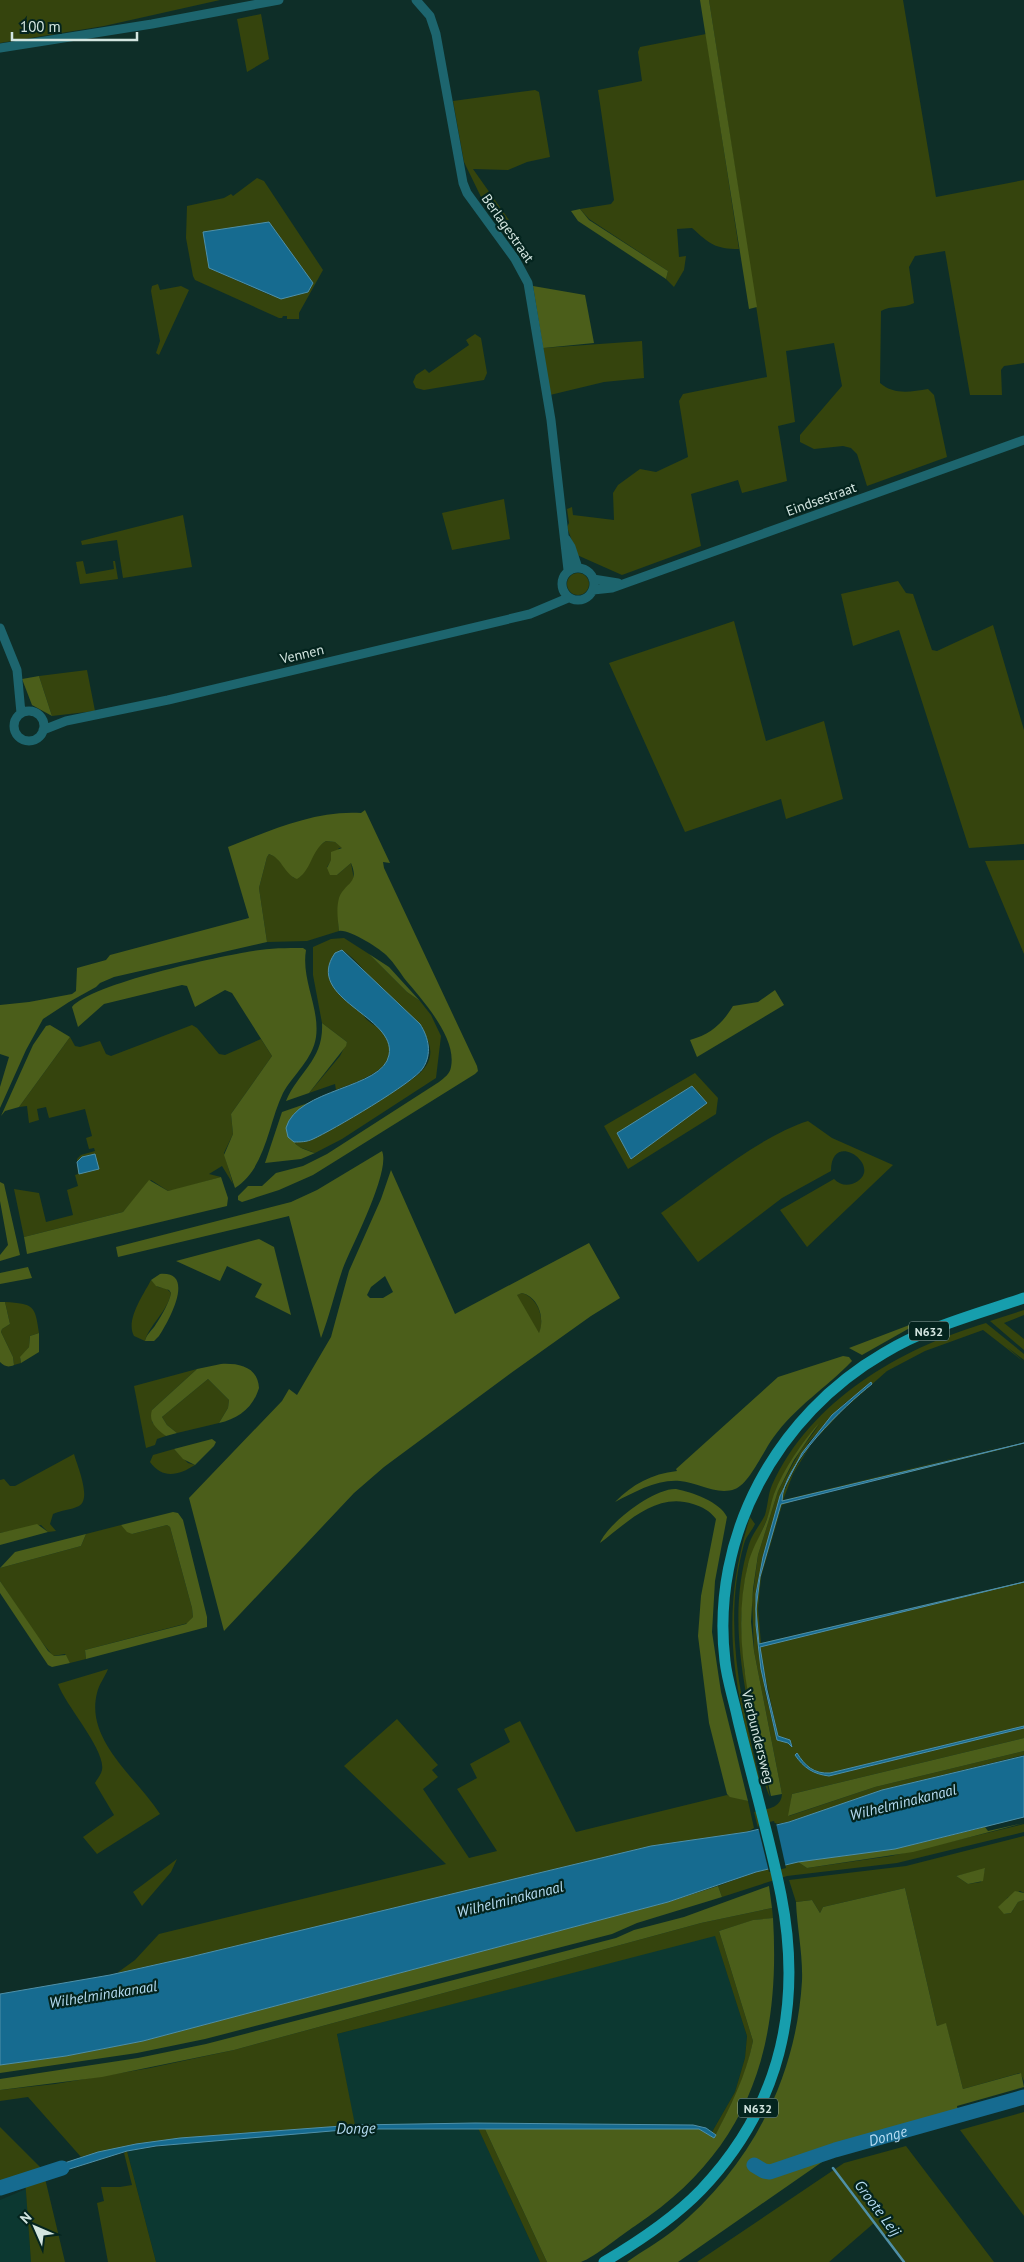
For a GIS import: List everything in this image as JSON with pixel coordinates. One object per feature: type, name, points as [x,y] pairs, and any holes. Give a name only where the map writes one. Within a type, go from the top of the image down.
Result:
[{"type":"main road","name":"Vierbundersweg","points":[[604,2262],[667,2220],[700,2192],[735,2149],[764,2097],[786,2026],[790,1969],[789,1938],[725,1662],[724,1586],[729,1559],[746,1508],[769,1461],[815,1405],[842,1381],[871,1360],[931,1330],[1024,1298]]},
{"type":"street","points":[[0,48],[152,24],[279,0]]},
{"type":"street","name":"Berlagestraat","points":[[416,0],[430,16],[436,34],[463,183],[467,193],[514,259],[528,283],[551,420],[558,494],[566,539],[568,570]]},
{"type":"street","name":"Eindsestraat","points":[[593,590],[612,588],[1024,440]]},
{"type":"street","name":"Berlagestraat","points":[[566,539],[571,547],[578,568]]},
{"type":"street","points":[[544,608],[561,586],[562,577],[568,570],[578,568],[588,571],[593,579],[593,590],[585,599],[578,601],[568,598],[561,586]]},
{"type":"street","name":"Eindsestraat","points":[[593,579],[626,583]]},
{"type":"street","name":"Vennen","points":[[43,730],[66,721],[168,700],[530,614],[568,598]]},
{"type":"street","points":[[0,628],[16,670],[20,691],[21,713],[14,724],[17,736],[32,740],[38,738],[43,730],[42,718],[31,711],[20,691]]},
{"type":"street","points":[[21,713],[31,711]]},
{"type":"street","name":"Vennen","points":[[42,718],[66,721]]},
{"type":"shaded area","points":[[715,1935],[747,2036],[745,2058],[735,2092],[712,2132],[701,2126],[693,2125],[476,2123],[540,2262],[156,2262],[127,2151],[212,2140],[355,2129],[337,2034]]},
{"type":"shaded area","points":[[26,2189],[31,2262],[0,2262],[0,2200]]},
{"type":"green space","points":[[0,0],[220,0],[104,26],[0,43]]},
{"type":"green space","points":[[700,0],[709,0],[757,307],[749,309]]},
{"type":"green space","points":[[709,0],[903,0],[936,197],[1024,180],[1024,363],[1004,366],[1001,370],[1002,395],[970,395],[945,251],[915,256],[909,267],[914,303],[881,311],[880,383],[897,391],[909,392],[928,389],[934,395],[947,457],[867,486],[857,454],[851,448],[843,446],[814,449],[800,442],[800,435],[842,386],[834,343],[786,351],[795,422],[778,426],[787,481],[742,493],[738,480],[691,494],[701,546],[622,575],[577,555],[567,527],[569,523],[567,509],[572,507],[573,515],[614,520],[613,493],[618,485],[640,469],[656,472],[688,457],[679,401],[683,394],[767,377]]},
{"type":"green space","points":[[261,14],[269,59],[247,72],[237,19]]},
{"type":"green space","points":[[706,34],[739,249],[718,247],[692,228],[677,229],[679,257],[686,256],[684,270],[674,287],[666,279],[668,271],[589,219],[580,209],[611,204],[614,200],[598,90],[642,81],[638,52],[640,47]]},
{"type":"green space","points":[[535,90],[539,92],[550,157],[527,162],[508,170],[473,169],[509,220],[496,219],[482,199],[464,162],[453,101]]},
{"type":"green space","points":[[257,178],[264,181],[323,270],[299,313],[299,319],[287,319],[287,316],[279,318],[195,280],[186,238],[187,206],[224,198],[231,194],[233,196]],"holes":[[[203,232],[272,296],[209,268]]]},
{"type":"green space","points":[[580,209],[589,220],[668,271],[666,279],[578,221],[571,211]]},
{"type":"green space","points":[[158,284],[160,290],[181,286],[189,290],[159,355],[156,353],[160,341],[151,291],[152,286]]},
{"type":"green space","points":[[533,286],[585,295],[594,343],[543,348]]},
{"type":"green space","points":[[475,334],[481,338],[487,373],[484,380],[424,390],[416,388],[413,382],[416,375],[425,369],[429,373],[469,345],[466,340]]},
{"type":"green space","points":[[642,341],[644,378],[604,382],[550,395],[543,348]]},
{"type":"green space","points":[[504,499],[510,539],[452,550],[442,513]]},
{"type":"green space","points":[[183,515],[192,567],[123,578],[117,540],[82,545],[81,541]]},
{"type":"green space","points":[[83,561],[86,574],[114,569],[113,561],[115,561],[118,579],[80,584],[76,562]]},
{"type":"green space","points":[[578,573],[586,576],[589,584],[586,592],[578,595],[570,592],[567,584],[570,576]]},
{"type":"green space","points":[[898,581],[906,593],[913,594],[932,650],[937,651],[993,625],[1024,730],[1024,844],[969,848],[899,630],[853,646],[841,594]]},
{"type":"green space","points":[[734,621],[766,741],[824,721],[843,799],[786,819],[781,799],[685,832],[609,663]]},
{"type":"green space","points":[[87,670],[95,711],[52,716],[39,676]]},
{"type":"green space","points":[[39,676],[52,716],[32,705],[22,679]]},
{"type":"green space","points":[[365,810],[390,863],[383,862],[384,868],[477,1066],[478,1071],[475,1074],[313,1175],[279,1190],[242,1202],[238,1200],[238,1196],[248,1186],[262,1186],[276,1173],[303,1166],[327,1154],[439,1082],[447,1076],[451,1067],[449,1044],[444,1031],[392,962],[365,940],[350,933],[339,931],[337,910],[339,898],[354,875],[351,863],[337,875],[330,875],[327,868],[331,860],[331,852],[342,848],[335,842],[326,841],[317,849],[306,871],[297,879],[289,874],[273,856],[269,854],[267,857],[259,888],[267,942],[114,977],[100,983],[43,1019],[26,1050],[0,1108],[0,1087],[9,1057],[0,1054],[0,1005],[72,994],[76,991],[77,968],[106,960],[110,955],[249,918],[228,847],[276,828],[310,818],[344,813],[361,813]]},
{"type":"green space","points":[[326,841],[335,842],[343,848],[339,848],[327,867],[337,875],[351,863],[354,879],[340,903],[338,914],[339,931],[307,941],[267,942],[259,888],[267,857],[269,854],[276,857],[294,878],[301,876],[316,848]]},
{"type":"green space","points":[[1024,860],[1024,954],[985,861]]},
{"type":"green space","points":[[344,938],[369,954],[407,992],[420,1001],[431,1015],[441,1036],[436,1078],[342,1139],[315,1153],[299,1147],[294,1142],[303,1141],[334,1127],[409,1082],[420,1073],[428,1062],[430,1050],[427,1038],[411,1017],[353,959],[342,950],[338,951],[360,1008],[366,1018],[384,1034],[390,1046],[390,1055],[385,1064],[367,1077],[336,1090],[335,1084],[309,1093],[340,1056],[347,1042],[322,1023],[313,975],[313,947],[331,939]]},
{"type":"green space","points":[[303,948],[306,950],[306,972],[317,1026],[314,1045],[307,1060],[283,1093],[260,1157],[245,1179],[235,1188],[224,1155],[233,1134],[231,1114],[272,1056],[232,993],[225,990],[195,1007],[187,986],[182,985],[104,1004],[78,1027],[72,1007],[84,998],[103,989],[157,972],[253,951]]},
{"type":"green space","points":[[369,954],[389,967],[420,1001],[407,992]]},
{"type":"green space","points":[[775,990],[784,1005],[697,1057],[690,1040],[704,1035],[715,1028],[733,1006],[758,1002]]},
{"type":"green space","points":[[322,1023],[347,1042],[346,1046],[309,1093],[286,1101],[315,1056],[322,1036]]},
{"type":"green space","points":[[50,1025],[70,1037],[19,1107],[5,1111],[1,1116],[33,1045],[46,1026]]},
{"type":"green space","points":[[192,1025],[197,1028],[219,1054],[225,1055],[261,1039],[272,1056],[231,1114],[233,1134],[224,1153],[233,1184],[222,1166],[209,1174],[221,1177],[175,1190],[168,1191],[151,1180],[123,1212],[24,1237],[14,1189],[39,1193],[46,1222],[73,1215],[67,1190],[78,1186],[75,1175],[78,1174],[77,1159],[81,1155],[95,1151],[94,1148],[89,1149],[86,1138],[92,1136],[85,1109],[49,1118],[46,1107],[37,1109],[39,1120],[29,1123],[27,1106],[19,1107],[70,1037],[75,1046],[80,1047],[100,1041],[106,1054],[111,1056]]},
{"type":"green space","points":[[695,1073],[718,1098],[716,1114],[628,1169],[604,1126]],"holes":[[[692,1087],[706,1103],[632,1158]]]},
{"type":"green space","points":[[311,1102],[296,1113],[287,1125],[293,1141],[299,1147],[315,1153],[301,1159],[265,1163],[282,1112]]},
{"type":"green space","points":[[808,1121],[832,1138],[893,1165],[807,1247],[780,1210],[834,1179],[847,1185],[862,1178],[864,1170],[862,1162],[855,1155],[839,1152],[833,1158],[831,1171],[782,1198],[698,1262],[661,1213],[751,1149],[790,1128]]},
{"type":"green space","points":[[382,1151],[383,1161],[376,1191],[343,1268],[321,1338],[289,1216],[118,1257],[116,1247],[291,1202],[317,1190]]},
{"type":"green space","points":[[391,1170],[455,1314],[589,1243],[620,1298],[591,1316],[511,1373],[384,1467],[354,1493],[224,1631],[189,1498],[282,1401],[289,1389],[297,1395],[331,1337],[349,1271],[381,1199]],"holes":[[[385,1276],[393,1292],[383,1298],[370,1298],[367,1295],[371,1287]],[[522,1293],[533,1299],[539,1309],[541,1315],[539,1333],[517,1295]]]},
{"type":"green space","points":[[221,1177],[228,1198],[227,1206],[27,1254],[24,1237],[123,1212],[149,1180],[168,1191]]},
{"type":"green space","points":[[0,1182],[4,1184],[20,1255],[0,1261],[0,1255],[8,1245],[0,1201]]},
{"type":"green space","points":[[259,1239],[274,1247],[291,1315],[255,1297],[262,1284],[227,1266],[220,1281],[176,1261]]},
{"type":"green space","points":[[28,1267],[32,1278],[0,1284],[0,1273]]},
{"type":"green space","points":[[160,1274],[171,1275],[177,1280],[177,1299],[159,1336],[154,1341],[145,1341],[163,1313],[171,1293],[169,1290],[156,1286],[151,1280]]},
{"type":"green space","points":[[151,1280],[158,1287],[166,1288],[171,1293],[166,1306],[150,1329],[145,1341],[134,1336],[132,1322],[136,1307]]},
{"type":"green space","points":[[522,1293],[533,1300],[539,1310],[541,1328],[539,1334],[516,1295]]},
{"type":"green space","points":[[0,1302],[5,1302],[10,1324],[2,1329],[1,1332],[13,1357],[14,1365],[10,1366],[0,1362]]},
{"type":"green space","points":[[5,1302],[27,1305],[31,1308],[36,1317],[39,1333],[30,1336],[29,1347],[20,1358],[21,1363],[14,1365],[13,1357],[1,1332],[2,1329],[10,1324]]},
{"type":"green space","points":[[1024,1310],[1024,1315],[1004,1323],[1024,1339],[1024,1350],[990,1321]]},
{"type":"green space","points":[[986,1323],[1024,1354],[1024,1360],[1007,1347],[1024,1362],[983,1330],[925,1351],[887,1371],[843,1410],[815,1440],[843,1409],[872,1384],[845,1403],[809,1442],[780,1496],[763,1557],[756,1594],[756,1625],[759,1647],[1024,1582],[1024,1726],[830,1773],[815,1771],[803,1762],[797,1753],[795,1755],[809,1770],[829,1776],[1024,1728],[1024,1738],[792,1794],[789,1816],[875,1787],[1024,1751],[1024,1755],[882,1790],[789,1822],[775,1824],[774,1821],[759,1824],[758,1828],[754,1812],[776,1805],[779,1803],[782,1794],[754,1651],[752,1600],[758,1555],[778,1491],[800,1451],[820,1424],[798,1450],[775,1492],[769,1514],[748,1564],[744,1586],[741,1621],[744,1668],[770,1797],[760,1767],[745,1688],[738,1627],[740,1585],[744,1565],[750,1540],[765,1515],[772,1485],[789,1455],[810,1427],[834,1403],[890,1363],[921,1347]],"holes":[[[759,1647],[778,1736],[790,1740],[793,1747],[786,1742],[777,1740],[765,1691]]]},
{"type":"green space","points":[[912,1324],[915,1325],[862,1355],[849,1348]]},
{"type":"green space","points":[[39,1333],[39,1352],[21,1363],[20,1357],[29,1347],[30,1336]]},
{"type":"green space","points":[[843,1356],[849,1357],[852,1361],[791,1416],[769,1443],[746,1481],[740,1486],[728,1491],[721,1491],[687,1482],[663,1482],[646,1487],[615,1502],[636,1485],[651,1477],[677,1471],[676,1469],[778,1377]]},
{"type":"green space","points":[[221,1364],[241,1366],[255,1375],[259,1388],[249,1407],[232,1419],[219,1423],[228,1408],[229,1400],[208,1379],[162,1417],[167,1425],[177,1433],[166,1436],[159,1431],[152,1422],[152,1410],[197,1369]]},
{"type":"green space","points":[[197,1369],[152,1410],[152,1422],[166,1436],[157,1439],[155,1445],[146,1448],[134,1386]]},
{"type":"green space","points":[[208,1379],[229,1400],[228,1408],[219,1423],[177,1433],[167,1425],[162,1417]]},
{"type":"green space","points":[[819,1423],[794,1460],[778,1491],[758,1555],[753,1589],[751,1622],[754,1651],[782,1794],[771,1796],[751,1710],[742,1652],[743,1593],[748,1564],[767,1519],[778,1484],[806,1439]]},
{"type":"green space","points":[[212,1439],[216,1442],[214,1446],[195,1465],[183,1459],[174,1449]]},
{"type":"green space","points":[[1024,1441],[904,1471],[1024,1444],[803,1498],[782,1505],[761,1577],[758,1609],[761,1643],[1024,1581],[759,1644],[756,1609],[760,1577],[780,1504],[892,1474],[783,1501],[781,1499],[788,1482],[810,1446],[793,1474],[783,1500]]},
{"type":"green space","points":[[174,1449],[188,1463],[195,1465],[171,1474],[160,1471],[150,1462],[153,1455]]},
{"type":"green space","points":[[74,1454],[84,1489],[83,1502],[79,1506],[53,1514],[50,1524],[56,1531],[48,1532],[41,1525],[0,1533],[0,1480],[4,1479],[10,1486],[15,1486]]},
{"type":"green space","points":[[676,1489],[712,1502],[727,1517],[715,1581],[712,1632],[721,1692],[748,1801],[730,1797],[727,1794],[709,1723],[698,1636],[701,1596],[716,1519],[697,1505],[680,1501],[667,1502],[643,1511],[600,1543],[612,1526],[644,1500],[667,1490]]},
{"type":"green space","points":[[173,1512],[178,1513],[183,1520],[207,1617],[207,1627],[86,1659],[85,1650],[186,1624],[193,1617],[170,1527],[167,1525],[132,1534],[127,1532],[121,1525]]},
{"type":"green space","points":[[750,1517],[755,1524],[745,1541],[737,1575],[734,1606],[735,1637],[742,1698],[762,1790],[760,1790],[738,1686],[732,1623],[734,1590],[740,1555]]},
{"type":"green space","points":[[37,1524],[48,1532],[0,1545],[0,1533]]},
{"type":"green space","points":[[121,1525],[132,1534],[167,1525],[170,1527],[193,1617],[188,1623],[85,1650],[86,1659],[70,1663],[65,1654],[53,1656],[36,1635],[0,1581],[0,1568],[81,1546],[86,1534]]},
{"type":"green space","points":[[86,1534],[81,1546],[0,1568],[15,1552]]},
{"type":"green space","points":[[0,1581],[48,1651],[54,1656],[66,1655],[70,1663],[52,1667],[48,1665],[0,1593]]},
{"type":"green space","points":[[108,1669],[97,1693],[95,1710],[98,1727],[115,1757],[160,1814],[97,1854],[83,1837],[114,1815],[95,1783],[102,1770],[102,1761],[92,1740],[58,1684]]},
{"type":"green space","points":[[397,1719],[438,1765],[432,1770],[438,1777],[423,1789],[469,1858],[497,1851],[457,1789],[477,1778],[470,1764],[510,1742],[504,1729],[520,1721],[576,1832],[727,1795],[748,1801],[754,1828],[747,1832],[651,1846],[117,1973],[135,1960],[159,1934],[446,1864],[344,1766]]},
{"type":"green space","points":[[1024,1738],[1024,1751],[875,1787],[788,1816],[792,1794]]},
{"type":"green space","points":[[1024,1823],[913,1852],[807,1868],[798,1862],[895,1849],[985,1827],[988,1831]]},
{"type":"green space","points":[[1024,1824],[1024,1832],[897,1863],[787,1876],[722,1897],[718,1886],[756,1872],[798,1862],[807,1868],[891,1856]]},
{"type":"green space","points":[[1024,1836],[1024,1893],[1020,1891],[1007,1898],[1004,1914],[1011,1913],[1018,1902],[1024,1900],[1024,2081],[1020,2073],[963,2089],[946,2024],[937,2026],[905,1888],[823,1907],[820,1913],[812,1900],[796,1902],[789,1880],[906,1866]],"holes":[[[985,1869],[981,1882],[968,1884],[956,1876]]]},
{"type":"green space","points":[[177,1859],[171,1872],[142,1906],[133,1892]]},
{"type":"green space","points":[[985,1868],[983,1881],[968,1884],[956,1876]]},
{"type":"green space","points":[[718,1886],[722,1897],[637,1923],[612,1934],[205,2039],[137,2053],[0,2073],[0,2065],[66,2056],[143,2041],[668,1902]]},
{"type":"green space","points":[[769,1886],[772,1908],[701,1923],[234,2050],[102,2077],[0,2090],[0,2079],[138,2058],[206,2044],[616,1938],[634,1930],[684,1917]]},
{"type":"green space","points":[[905,1888],[937,2026],[946,2023],[963,2089],[1021,2073],[1024,2087],[957,2106],[959,2115],[835,2153],[678,2262],[627,2262],[674,2230],[701,2205],[746,2150],[764,2119],[779,2087],[790,2053],[798,2018],[802,1971],[796,1902],[812,1900],[820,1913],[823,1907]]},
{"type":"green space","points":[[1015,1891],[1024,1893],[1024,1900],[1018,1902],[1011,1913],[1004,1914],[998,1907]]},
{"type":"green space","points":[[772,1908],[773,1918],[754,1920],[719,1931],[753,2041],[743,2078],[716,2135],[712,2132],[735,2092],[745,2058],[747,2036],[715,1936],[337,2034],[355,2125],[180,2138],[136,2144],[81,2157],[28,2097],[0,2101],[0,2090],[55,2084],[150,2068],[234,2050],[701,1923]]},
{"type":"green space","points":[[773,1918],[774,1966],[771,2011],[763,2054],[749,2093],[730,2130],[705,2165],[674,2197],[608,2246],[581,2262],[547,2262],[485,2129],[699,2129],[714,2138],[742,2079],[753,2041],[719,1931],[753,1920]]},
{"type":"green space","points":[[1024,2112],[1024,2216],[960,2130]]},
{"type":"green space","points":[[0,2127],[43,2170],[65,2262],[31,2262],[25,2178],[0,2186]]},
{"type":"green space","points":[[478,2128],[485,2129],[547,2262],[540,2262]]},
{"type":"green space","points":[[906,2146],[994,2262],[903,2262],[874,2223],[829,2262],[697,2262],[844,2163]]},
{"type":"green space","points":[[127,2151],[156,2262],[108,2262],[97,2203],[104,2201],[101,2187],[132,2185],[124,2153]]},
{"type":"water","points":[[269,222],[313,283],[308,292],[281,299],[209,268],[203,232]]},
{"type":"water","points":[[342,950],[420,1024],[426,1035],[428,1057],[417,1075],[372,1106],[313,1139],[294,1142],[288,1137],[286,1128],[293,1115],[306,1104],[372,1075],[383,1066],[389,1055],[388,1041],[379,1029],[340,995],[331,983],[328,969],[335,953]]},
{"type":"water","points":[[692,1086],[707,1103],[631,1159],[617,1133]]},
{"type":"water","points":[[95,1154],[99,1169],[79,1174],[77,1162],[82,1157]]},
{"type":"water","points":[[871,1382],[872,1384],[847,1406],[817,1437],[796,1465],[802,1453],[832,1415]]},
{"type":"water","points":[[1024,1443],[781,1504],[760,1577],[756,1609],[756,1594],[763,1557],[780,1496],[785,1487],[782,1501]]},
{"type":"water","points":[[796,1465],[785,1487],[792,1470]]},
{"type":"water","points":[[1024,1582],[760,1647],[767,1690],[778,1736],[790,1740],[792,1747],[788,1743],[777,1740],[761,1669],[756,1609],[759,1644]]},
{"type":"water","points":[[1024,1726],[1024,1728],[829,1776],[809,1770],[795,1755],[797,1753],[803,1762],[815,1771],[830,1773]]},
{"type":"water","name":"Wilhelminakanaal","points":[[1024,1756],[1024,1817],[895,1849],[798,1862],[756,1872],[668,1902],[143,2041],[66,2056],[0,2065],[0,1994],[110,1975],[186,1958],[651,1846],[747,1832],[789,1822],[882,1790]]},
{"type":"water","points":[[475,2123],[693,2125],[706,2128],[716,2135],[714,2138],[699,2129],[355,2129],[156,2146],[127,2151],[44,2177],[43,2170],[98,2152],[180,2138],[355,2125]]},
{"type":"pier","points":[[776,1823],[786,1868],[769,1872],[758,1827]]},
{"type":"waterway","name":"Donge","points":[[754,2165],[770,2172],[835,2150],[1024,2097]]},
{"type":"waterway","name":"Donge","points":[[0,2188],[62,2168]]},
{"type":"waterway","name":"Groote Leij","points":[[833,2168],[904,2262]]}]
